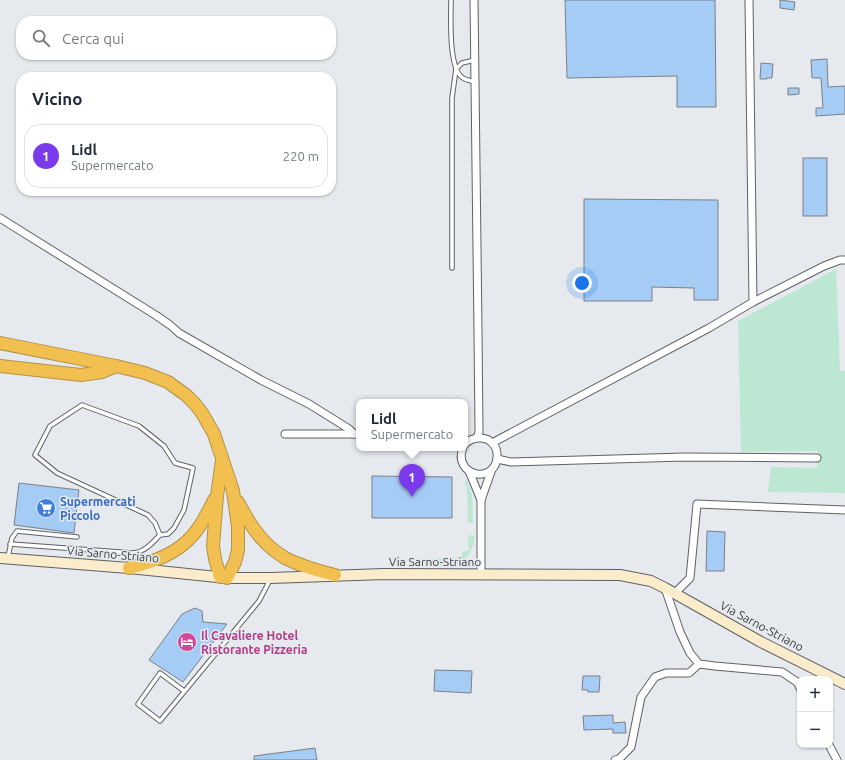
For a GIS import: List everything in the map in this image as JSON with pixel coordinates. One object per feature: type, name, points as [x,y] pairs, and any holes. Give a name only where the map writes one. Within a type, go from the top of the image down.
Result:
[{"type":"highway","points":[[4,345],[116,366],[145,373],[168,382],[186,395],[195,404],[208,422],[214,434],[233,491],[247,520],[258,535],[284,558],[335,575]]},
{"type":"highway","points":[[0,366],[81,375],[102,372],[116,366]]},
{"type":"highway","points":[[222,457],[213,546],[215,559],[224,578]]},
{"type":"highway","points":[[224,578],[234,562],[238,550],[238,527],[233,491]]},
{"type":"highway","points":[[130,568],[167,556],[180,546],[192,536],[202,524],[217,496]]},
{"type":"main road","name":"Via Sarno-Striano","points":[[4,558],[130,568],[224,578],[384,574],[620,575],[651,581],[761,642],[845,684]]},
{"type":"street","points":[[474,0],[479,432],[477,438]]},
{"type":"street","points":[[749,0],[752,302]]},
{"type":"street","points":[[0,218],[157,316],[179,333],[261,380],[309,404],[356,434]]},
{"type":"street","points":[[492,443],[709,328],[752,302],[824,266],[840,260],[845,260]]},
{"type":"street","points":[[285,434],[356,434]]},
{"type":"street","points":[[468,442],[477,438],[488,440],[496,448],[497,454],[495,465],[492,469],[481,500],[481,574]]},
{"type":"street","points":[[462,451],[462,462],[469,471],[481,500]]},
{"type":"street","points":[[497,459],[511,462],[684,458],[816,458]]},
{"type":"street","points":[[469,471],[481,474],[492,469]]},
{"type":"street","points":[[675,593],[690,578],[697,504],[845,510]]},
{"type":"street","points":[[665,588],[680,632],[690,653],[700,664],[782,672],[797,682]]},
{"type":"street","points":[[615,760],[619,759],[631,747],[641,697],[650,682],[655,677],[666,673],[689,673],[700,664]]},
{"type":"street","points":[[831,748],[837,760]]},
{"type":"lane","points":[[451,0],[452,52],[456,69],[462,78],[475,82]]},
{"type":"lane","points":[[452,268],[452,98],[456,69],[462,62],[475,60]]},
{"type":"lane","points":[[10,544],[134,553],[149,547],[160,535],[168,534],[174,528],[184,510],[193,468],[175,463],[164,446],[139,426],[82,405],[50,426],[35,455],[57,473],[148,515],[155,523],[160,535]]},
{"type":"lane","points":[[4,558],[12,538],[17,531],[77,537]]},
{"type":"lane","points":[[184,691],[160,673],[138,704],[160,721],[259,601],[271,578]]},
{"type":"green space","points":[[836,269],[840,371],[845,371],[845,493],[768,492],[771,467],[817,468],[818,451],[741,452],[738,321]]},
{"type":"green space","points":[[465,479],[472,494],[473,523],[468,523],[467,486],[465,486]]},
{"type":"green space","points":[[468,535],[474,536],[472,548],[464,561],[456,565],[435,566],[432,562],[414,559],[462,558],[462,552],[469,550]]},
{"type":"building","points":[[565,0],[715,0],[716,107],[677,107],[677,76],[567,78]]},
{"type":"building","points":[[780,0],[795,2],[794,10],[780,8]]},
{"type":"building","points":[[827,59],[828,87],[845,86],[845,114],[816,116],[816,108],[823,108],[821,78],[812,78],[811,60]]},
{"type":"building","points":[[761,63],[773,64],[772,78],[760,79]]},
{"type":"building","points":[[788,88],[799,88],[799,94],[788,95]]},
{"type":"building","points":[[803,158],[827,158],[827,216],[803,216]]},
{"type":"building","points":[[584,199],[718,200],[718,300],[694,300],[694,288],[652,287],[652,301],[584,301]]},
{"type":"building","points":[[372,476],[452,477],[452,518],[372,518]]},
{"type":"building","name":"Supermercati Piccolo","points":[[19,483],[79,490],[74,533],[14,525]]},
{"type":"building","points":[[707,531],[725,532],[724,571],[706,571]]},
{"type":"building","name":"Il Cavaliere Hotel Ristorante Pizzeria","points":[[195,608],[202,611],[203,622],[227,624],[183,682],[149,660],[182,614]]},
{"type":"building","points":[[435,670],[472,671],[471,693],[434,691]]},
{"type":"building","points":[[583,676],[600,676],[599,692],[588,692],[588,690],[582,690]]},
{"type":"building","points":[[613,715],[613,723],[625,722],[626,733],[613,733],[613,729],[584,730],[583,716]]},
{"type":"building","points":[[315,748],[317,760],[254,760],[254,756]]},
{"type":"place","name":"Lidl","points":[[412,497]]},
{"type":"place","name":"Supermercati Piccolo","points":[[46,508]]},
{"type":"place","name":"Il Cavaliere Hotel Ristorante Pizzeria","points":[[187,642]]}]
